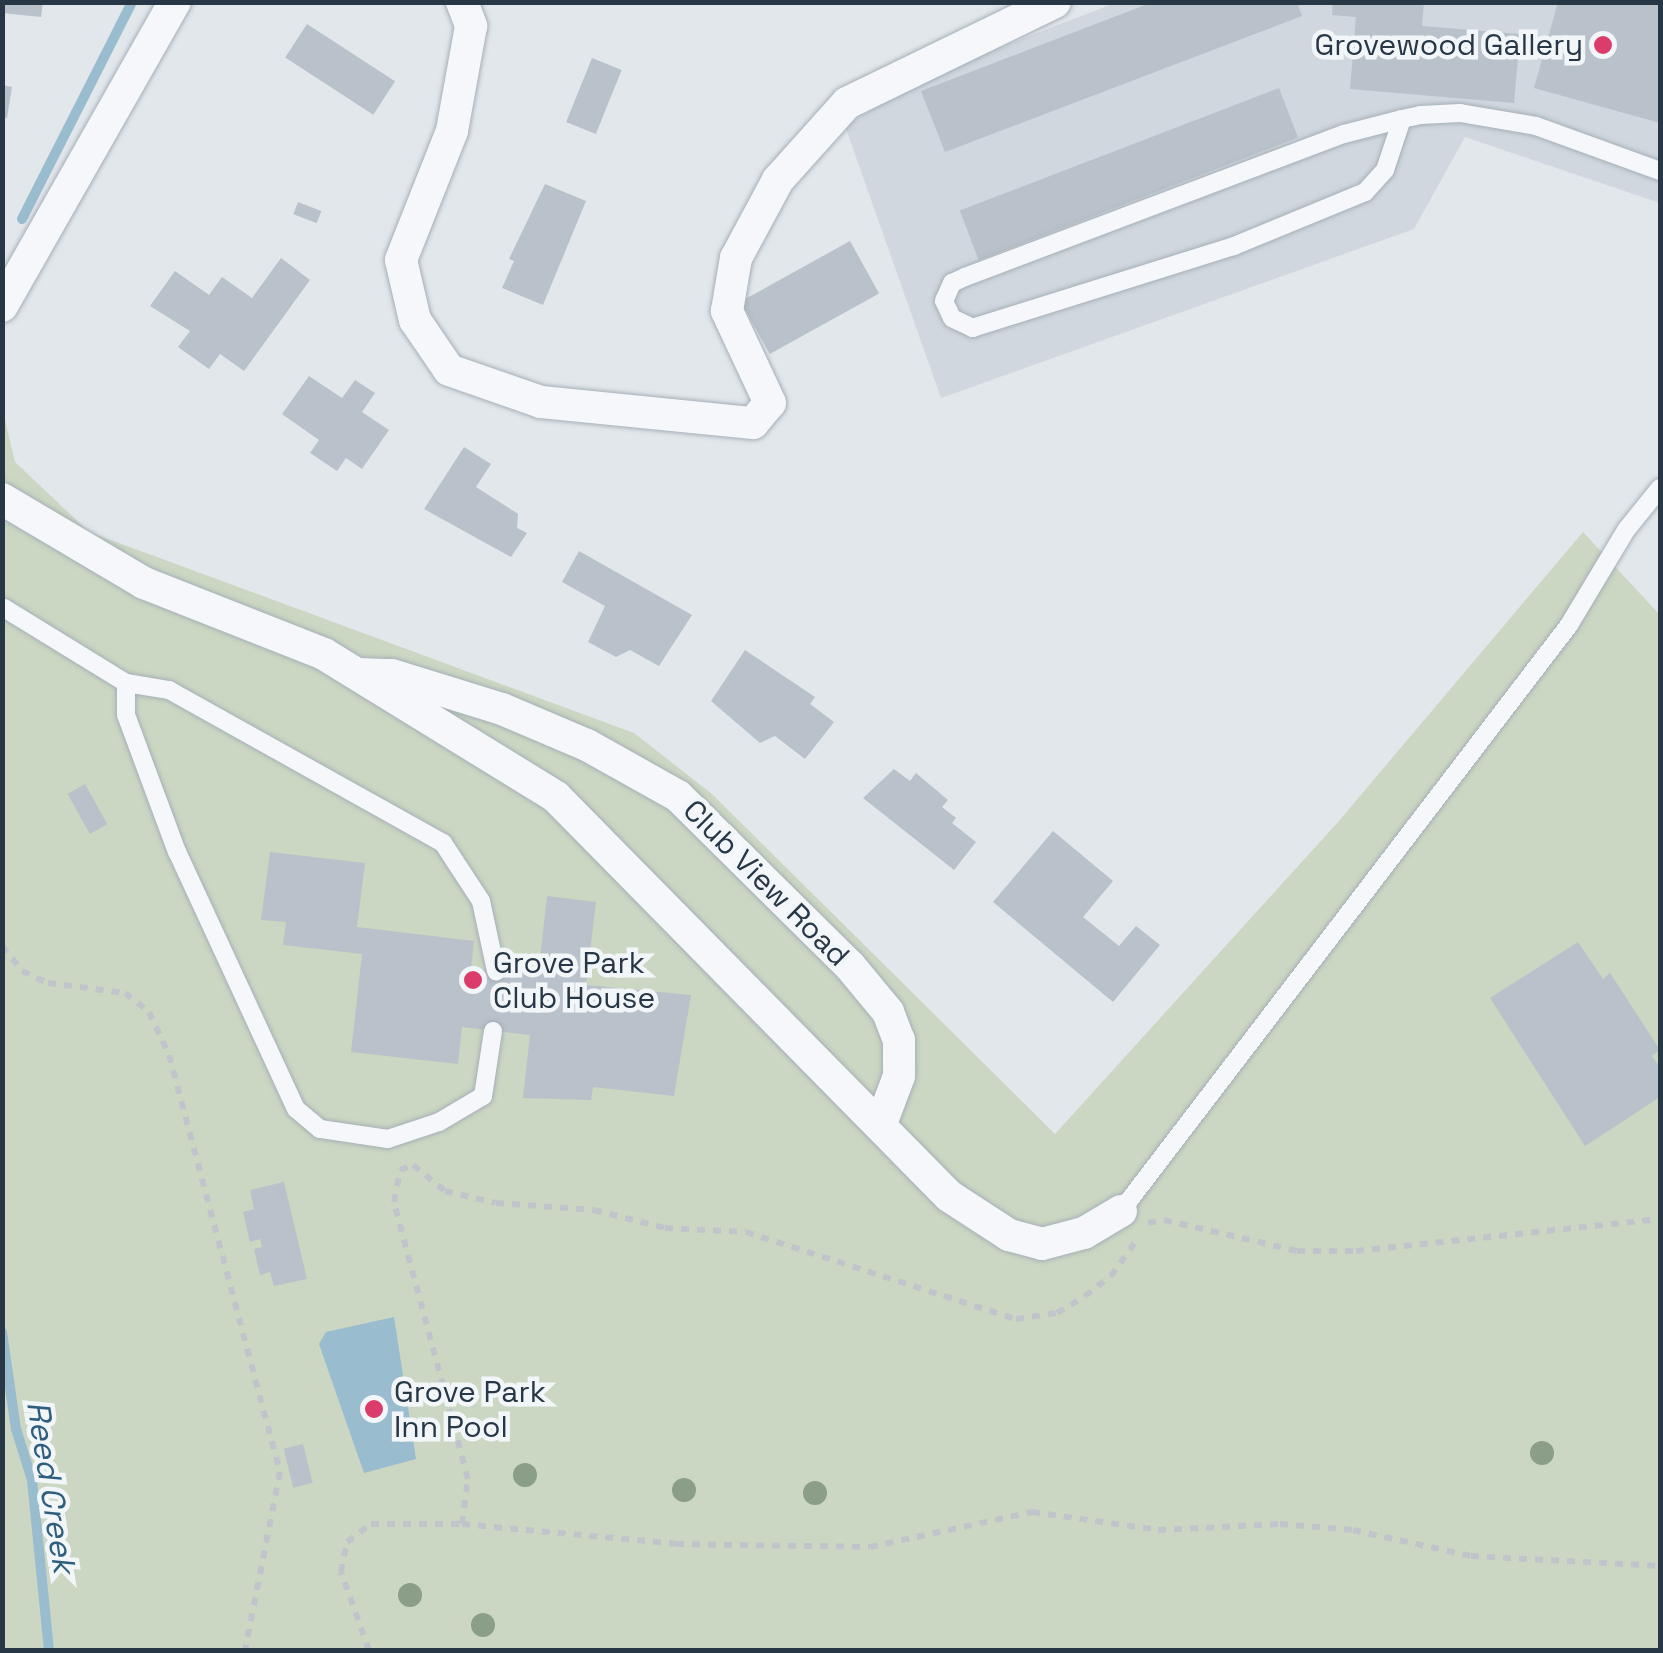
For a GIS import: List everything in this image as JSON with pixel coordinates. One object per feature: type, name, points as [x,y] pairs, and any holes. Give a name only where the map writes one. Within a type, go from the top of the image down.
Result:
[{"type":"street","points":[[2,306],[175,2]]},
{"type":"street","points":[[462,2],[471,26],[452,131],[401,260],[415,320],[432,345],[450,370],[540,402],[753,423],[770,403],[727,312],[736,258],[778,180],[847,103],[1055,2]]},
{"type":"street","name":"Club View Road","points":[[2,499],[144,583],[324,654],[556,797],[949,1196],[1009,1235],[1042,1244],[1084,1232],[1122,1211]]},
{"type":"street","name":"Club View Road","points":[[354,674],[392,674],[502,709],[587,745],[678,796],[850,966],[888,1012],[898,1040],[898,1076],[881,1124]]},
{"type":"lane","points":[[1402,119],[1385,170],[1365,192],[1234,246],[973,328],[952,318],[944,301],[952,283],[965,277],[1344,134],[1402,119],[1460,114],[1536,126],[1660,171]]},
{"type":"lane","points":[[1122,1211],[1569,625],[1626,530],[1660,488]]},
{"type":"lane","points":[[3,608],[126,683],[169,690],[444,844],[481,901],[496,971]]},
{"type":"lane","points":[[126,683],[126,715],[177,852],[296,1110],[320,1129],[388,1139],[439,1122],[483,1096],[493,1031]]},
{"type":"path","points":[[2,946],[22,971],[48,983],[125,992],[148,1012],[169,1055],[280,1472],[245,1650]]},
{"type":"path","points":[[462,1524],[467,1465],[394,1202],[400,1170],[413,1165],[445,1191],[532,1208],[594,1210],[664,1228],[746,1232],[1016,1318],[1057,1313],[1086,1296],[1112,1276],[1146,1223],[1164,1220],[1297,1251],[1356,1251],[1660,1218]]},
{"type":"path","points":[[369,1650],[341,1572],[347,1542],[370,1524],[462,1524],[676,1544],[870,1547],[1032,1512],[1158,1530],[1280,1524],[1353,1530],[1471,1556],[1660,1566]]},
{"type":"shaded area","points":[[1115,3],[1660,3],[1660,203],[1465,137],[1414,229],[941,398],[845,126],[931,74]]},
{"type":"green space","points":[[2,407],[15,462],[89,532],[634,733],[712,794],[1055,1134],[1338,822],[1583,532],[1660,615],[1660,1650],[3,1650]]},
{"type":"water","name":"Grove Park Inn Pool","points":[[394,1317],[416,1459],[364,1473],[319,1344],[326,1332]]},
{"type":"building","points":[[2,2],[43,2],[41,17],[2,13]]},
{"type":"building","points":[[1153,2],[1297,2],[1302,16],[945,152],[921,91]]},
{"type":"building","points":[[1333,2],[1424,2],[1422,26],[1520,34],[1514,103],[1350,89],[1356,17],[1332,15]]},
{"type":"building","name":"Grovewood Gallery","points":[[1558,2],[1660,2],[1660,123],[1534,88]]},
{"type":"building","points":[[307,24],[395,81],[373,115],[285,58]]},
{"type":"building","points":[[592,58],[622,70],[596,134],[566,122]]},
{"type":"building","points":[[2,85],[12,87],[7,118],[2,117]]},
{"type":"building","points":[[1279,88],[1298,137],[979,260],[960,211]]},
{"type":"building","points":[[545,184],[586,201],[543,305],[502,288],[514,261],[509,259]]},
{"type":"building","points":[[298,202],[321,211],[317,223],[293,214]]},
{"type":"building","points":[[850,241],[879,293],[770,354],[741,302]]},
{"type":"building","points":[[281,258],[310,280],[244,371],[220,354],[209,369],[178,347],[190,331],[150,306],[175,271],[209,295],[222,277],[252,298]]},
{"type":"building","points":[[309,376],[342,398],[355,380],[375,393],[362,412],[389,430],[362,469],[346,458],[337,471],[310,453],[319,440],[282,414]]},
{"type":"building","points":[[464,447],[491,464],[476,487],[518,514],[517,528],[527,533],[511,557],[424,509]]},
{"type":"building","points":[[579,551],[692,615],[659,666],[630,650],[616,657],[588,642],[605,606],[562,582]]},
{"type":"building","points":[[745,650],[815,697],[810,704],[834,722],[805,759],[775,736],[760,743],[711,701]]},
{"type":"building","points":[[894,769],[910,781],[916,773],[948,800],[942,807],[956,818],[952,823],[976,842],[954,870],[863,798]]},
{"type":"building","points":[[85,784],[107,824],[90,834],[68,794]]},
{"type":"building","points":[[1053,831],[1113,881],[1083,917],[1119,946],[1136,926],[1160,945],[1113,1002],[993,902]]},
{"type":"building","name":"Grove Park Club House","points":[[270,852],[365,863],[357,927],[474,941],[471,969],[538,976],[547,896],[596,902],[586,985],[691,995],[674,1096],[593,1087],[591,1100],[523,1098],[530,1035],[462,1027],[458,1064],[351,1052],[362,954],[283,945],[286,922],[261,920]]},
{"type":"building","points":[[1578,942],[1603,979],[1610,973],[1660,1050],[1652,1056],[1660,1068],[1660,1097],[1585,1146],[1490,998]]},
{"type":"building","points":[[284,1182],[307,1279],[274,1286],[270,1272],[260,1275],[254,1249],[262,1247],[260,1239],[250,1242],[243,1212],[254,1209],[250,1190]]},
{"type":"building","points":[[303,1444],[313,1483],[293,1488],[284,1449]]},
{"type":"waterway","name":"Reed Creek","points":[[22,219],[132,2]]},
{"type":"waterway","name":"Reed Creek","points":[[2,1332],[16,1429],[32,1480],[49,1650]]},
{"type":"place","name":"Grovewood Gallery","points":[[1603,45]]},
{"type":"place","name":"Grove Park Club House","points":[[473,980]]},
{"type":"place","name":"Grove Park Inn Pool","points":[[374,1409]]}]
